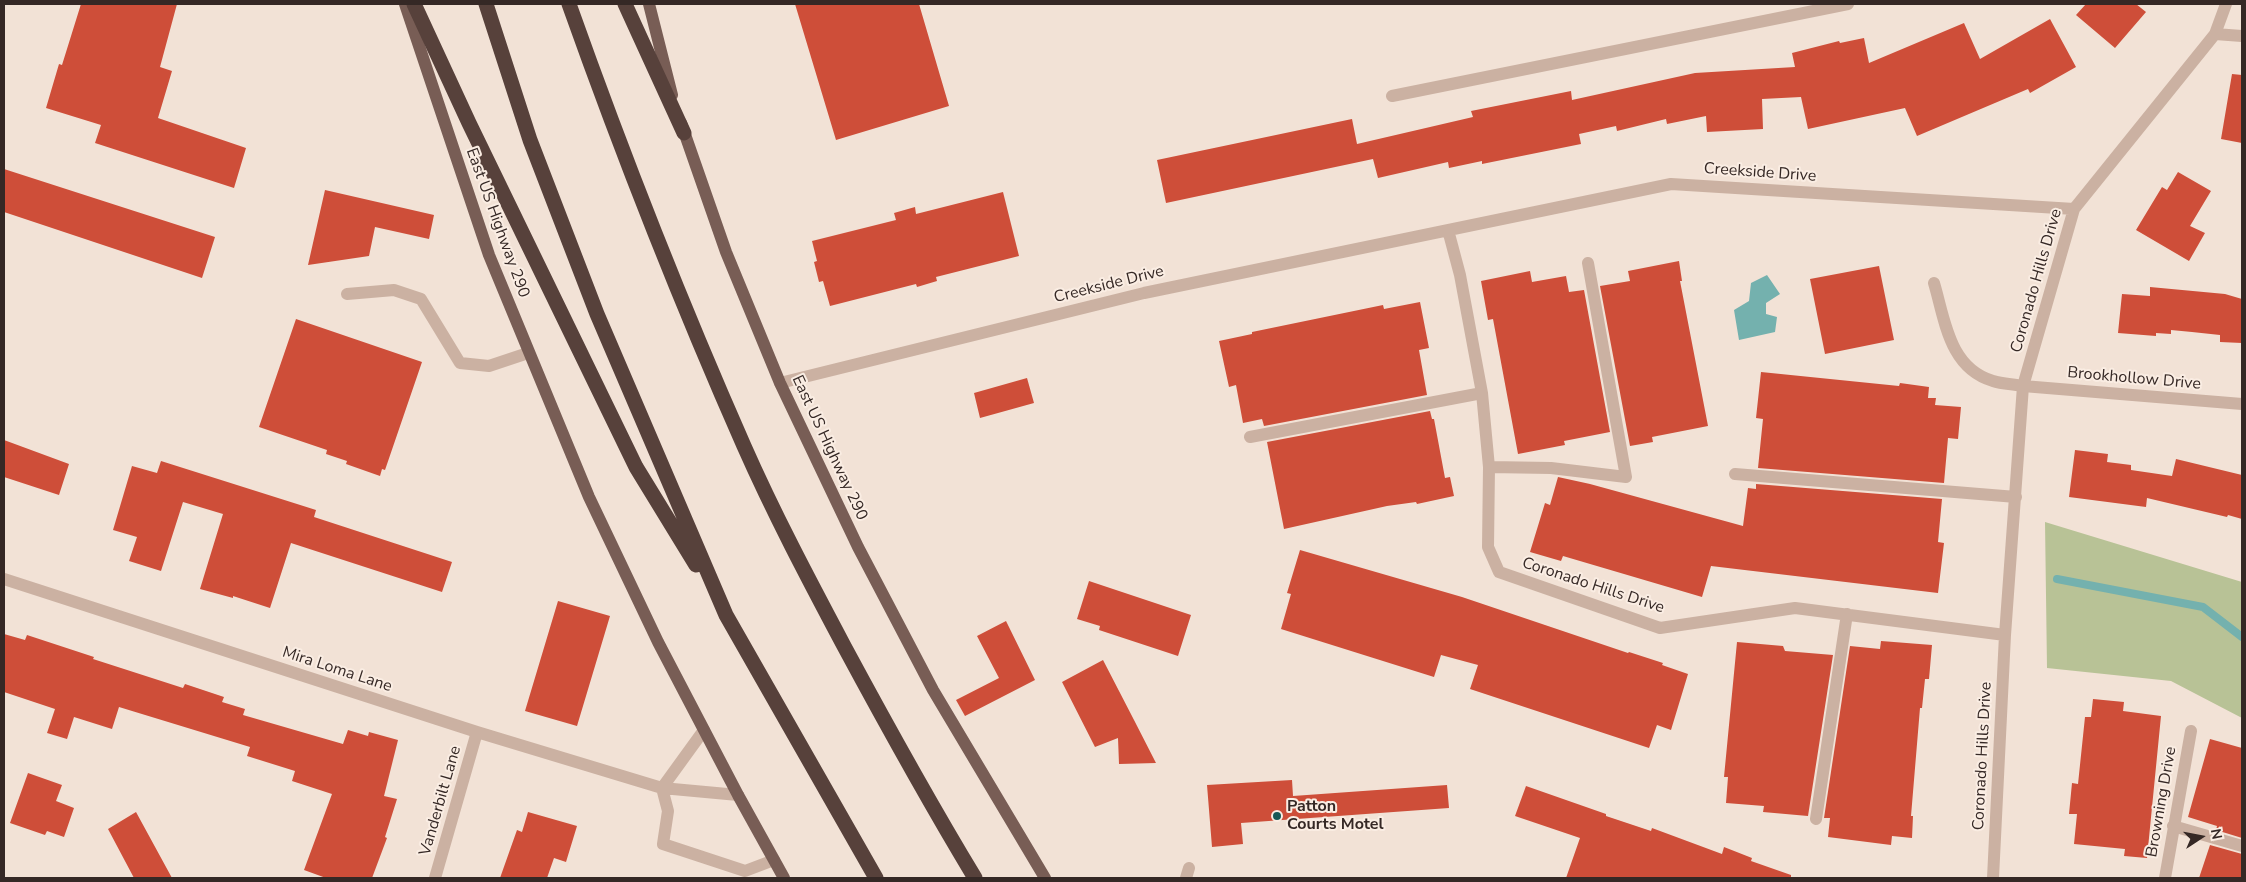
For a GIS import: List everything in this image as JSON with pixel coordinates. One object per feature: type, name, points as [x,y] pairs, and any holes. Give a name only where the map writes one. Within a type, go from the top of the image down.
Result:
[{"type":"highway","points":[[414,4],[473,132],[636,467],[726,615],[876,878]]},
{"type":"highway","points":[[486,4],[530,140],[597,314],[726,615]]},
{"type":"highway","points":[[569,4],[607,111],[744,448],[805,574],[883,720],[975,878]]},
{"type":"highway","points":[[624,4],[684,133]]},
{"type":"main road","name":"East US Highway 290","points":[[405,4],[489,255],[589,497],[658,642],[784,878]]},
{"type":"main road","name":"East US Highway 290","points":[[649,4],[662,61],[684,133],[726,252],[780,383],[858,547],[928,682],[1044,878]]},
{"type":"street","points":[[1392,96],[1848,4]]},
{"type":"street","name":"Coronado Hills Drive","points":[[1993,878],[2005,634],[2023,386],[2074,210],[2215,34],[2226,4]]},
{"type":"street","points":[[2215,34],[2242,36]]},
{"type":"street","name":"Creekside Drive","points":[[780,383],[1144,292],[1672,184],[2074,210]]},
{"type":"street","points":[[1448,230],[1460,275],[1482,393],[1489,468],[1551,468],[1626,477],[1588,263]]},
{"type":"street","name":"Brookhollow Drive","points":[[1934,283],[1952,347],[1964,364],[1975,373],[1992,381],[2023,386],[2242,404]]},
{"type":"street","points":[[347,294],[394,290],[421,299],[460,363],[490,366],[528,353]]},
{"type":"street","points":[[1250,437],[1482,393]]},
{"type":"street","name":"Coronado Hills Drive","points":[[1489,468],[1488,547],[1499,572],[1660,628],[1795,608],[2005,634]]},
{"type":"street","points":[[1735,474],[2016,497]]},
{"type":"street","name":"Mira Loma Lane","points":[[4,579],[477,732],[662,788],[738,795]]},
{"type":"street","points":[[1816,819],[1847,614]]},
{"type":"street","points":[[704,730],[662,788],[668,811],[663,844],[745,871],[774,860]]},
{"type":"street","name":"Browning Drive","points":[[2165,878],[2191,731]]},
{"type":"street","name":"Vanderbilt Lane","points":[[436,878],[477,732]]},
{"type":"street","points":[[2173,826],[2242,846]]},
{"type":"green space","points":[[2045,522],[2242,582],[2242,718],[2171,681],[2047,668]]},
{"type":"water","points":[[1767,275],[1780,294],[1766,303],[1766,314],[1777,317],[1775,332],[1739,340],[1734,310],[1749,301],[1751,283]]},
{"type":"building","points":[[81,4],[177,4],[160,67],[172,71],[158,118],[246,148],[234,188],[95,143],[101,125],[46,108],[59,64],[62,65]]},
{"type":"building","points":[[795,4],[919,4],[949,106],[836,140]]},
{"type":"building","points":[[2086,4],[2136,4],[2146,12],[2115,48],[2076,15]]},
{"type":"building","points":[[2050,19],[2076,67],[2030,93],[2028,89],[1917,136],[1905,108],[1808,129],[1801,97],[1762,99],[1763,129],[1707,132],[1706,116],[1667,124],[1666,119],[1617,131],[1616,126],[1579,134],[1581,144],[1482,164],[1482,161],[1449,168],[1448,162],[1378,178],[1373,159],[1166,203],[1157,160],[1352,119],[1357,144],[1473,117],[1471,111],[1571,91],[1572,100],[1695,73],[1795,67],[1792,53],[1839,41],[1840,43],[1864,38],[1869,63],[1964,23],[1980,59]]},
{"type":"building","points":[[2232,74],[2242,75],[2242,143],[2221,139]]},
{"type":"building","points":[[4,169],[215,237],[202,278],[4,212]]},
{"type":"building","points":[[2178,172],[2211,191],[2190,226],[2205,233],[2189,261],[2136,230],[2162,187],[2167,190]]},
{"type":"building","points":[[325,190],[434,215],[429,239],[375,227],[369,256],[308,265]]},
{"type":"building","points":[[1003,192],[1019,256],[936,277],[937,281],[917,287],[916,284],[830,306],[823,281],[819,282],[814,262],[817,261],[812,241],[896,220],[894,213],[915,207],[916,214]]},
{"type":"building","points":[[1679,261],[1682,281],[1680,281],[1708,426],[1652,437],[1653,442],[1630,446],[1600,286],[1630,281],[1628,271]]},
{"type":"building","points":[[1879,266],[1894,340],[1825,354],[1810,279]]},
{"type":"building","points":[[1530,271],[1532,282],[1566,276],[1569,292],[1584,290],[1610,432],[1564,441],[1565,445],[1518,454],[1493,319],[1488,320],[1481,281]]},
{"type":"building","points":[[2150,287],[2225,294],[2242,299],[2242,343],[2220,342],[2220,335],[2171,330],[2171,334],[2156,333],[2156,336],[2118,333],[2122,294],[2150,296]]},
{"type":"building","points":[[1420,302],[1429,348],[1419,350],[1427,395],[1264,426],[1262,419],[1243,423],[1236,385],[1229,387],[1219,341],[1252,334],[1252,332],[1383,305],[1384,309]]},
{"type":"building","points":[[296,319],[422,362],[385,470],[382,469],[380,476],[346,464],[347,461],[326,454],[327,450],[259,427]]},
{"type":"building","points":[[1761,372],[1899,386],[1900,383],[1929,387],[1928,398],[1936,398],[1935,405],[1961,407],[1958,439],[1948,438],[1944,483],[1758,468],[1763,419],[1756,418]]},
{"type":"building","points":[[1027,378],[1034,403],[980,418],[974,393]]},
{"type":"building","points":[[1430,411],[1432,419],[1434,419],[1445,478],[1450,477],[1454,496],[1417,504],[1416,502],[1387,506],[1284,529],[1267,442]]},
{"type":"building","points":[[4,440],[69,464],[59,495],[4,477]]},
{"type":"building","points":[[2075,450],[2108,454],[2107,462],[2131,465],[2131,470],[2172,476],[2176,459],[2242,475],[2242,519],[2147,498],[2146,507],[2069,497]]},
{"type":"building","points":[[161,461],[316,510],[314,517],[452,562],[442,592],[291,543],[270,608],[233,596],[233,598],[200,589],[223,514],[183,502],[161,571],[129,561],[137,537],[113,530],[132,466],[157,473]]},
{"type":"building","points":[[1558,477],[1743,526],[1748,488],[1756,489],[1756,484],[1942,499],[1938,542],[1944,543],[1938,593],[1711,566],[1702,597],[1563,556],[1561,561],[1530,552],[1545,503],[1550,505]]},
{"type":"building","points":[[1300,550],[1462,597],[1663,663],[1662,665],[1688,674],[1671,730],[1657,725],[1649,748],[1470,689],[1478,665],[1441,655],[1434,677],[1281,629],[1291,594],[1287,593]]},
{"type":"building","points":[[1089,581],[1191,615],[1178,656],[1099,630],[1100,626],[1077,619]]},
{"type":"building","points":[[558,601],[610,616],[577,726],[525,711]]},
{"type":"building","points":[[1006,621],[1035,680],[965,716],[956,700],[999,678],[977,636]]},
{"type":"building","points":[[4,634],[25,640],[27,635],[183,688],[185,684],[224,697],[222,702],[245,709],[243,715],[343,744],[348,730],[368,736],[369,732],[398,740],[384,796],[397,799],[385,837],[387,838],[372,878],[326,878],[304,870],[332,794],[292,781],[295,771],[247,756],[250,747],[119,707],[112,729],[74,717],[67,739],[47,733],[55,709],[4,692]]},
{"type":"building","points":[[1881,641],[1932,645],[1929,679],[1925,679],[1922,708],[1920,708],[1911,816],[1913,816],[1912,838],[1892,836],[1891,845],[1828,837],[1830,818],[1824,818],[1850,646],[1880,649]]},
{"type":"building","points":[[1737,642],[1783,646],[1785,651],[1833,655],[1808,816],[1763,812],[1764,806],[1726,803],[1728,777],[1724,777]]},
{"type":"building","points":[[1103,660],[1156,763],[1119,764],[1118,738],[1095,747],[1062,682]]},
{"type":"building","points":[[2093,699],[2124,702],[2123,711],[2161,716],[2147,858],[2124,856],[2125,849],[2074,844],[2077,814],[2069,814],[2072,783],[2078,784],[2085,717],[2091,717]]},
{"type":"building","points":[[2210,739],[2242,748],[2242,838],[2216,830],[2217,826],[2188,817]]},
{"type":"building","points":[[28,773],[62,785],[56,801],[74,808],[64,837],[47,831],[45,835],[10,823]]},
{"type":"building","name":"Patton Courts Motel","points":[[1292,780],[1293,796],[1447,785],[1449,808],[1241,823],[1243,844],[1212,847],[1207,785]]},
{"type":"building","points":[[1526,786],[1606,814],[1606,816],[1651,831],[1652,828],[1722,854],[1724,847],[1752,858],[1751,861],[1791,875],[1791,878],[1566,878],[1580,838],[1515,816]]},
{"type":"building","points":[[136,812],[172,878],[134,878],[108,829]]},
{"type":"building","points":[[528,812],[577,826],[566,862],[554,858],[547,878],[500,878],[517,830],[522,832]]},
{"type":"building","points":[[2210,845],[2242,854],[2242,878],[2199,878]]},
{"type":"waterway","points":[[2057,579],[2203,607],[2242,637]]},
{"type":"place","name":"Patton Courts Motel","points":[[1277,816]]}]
